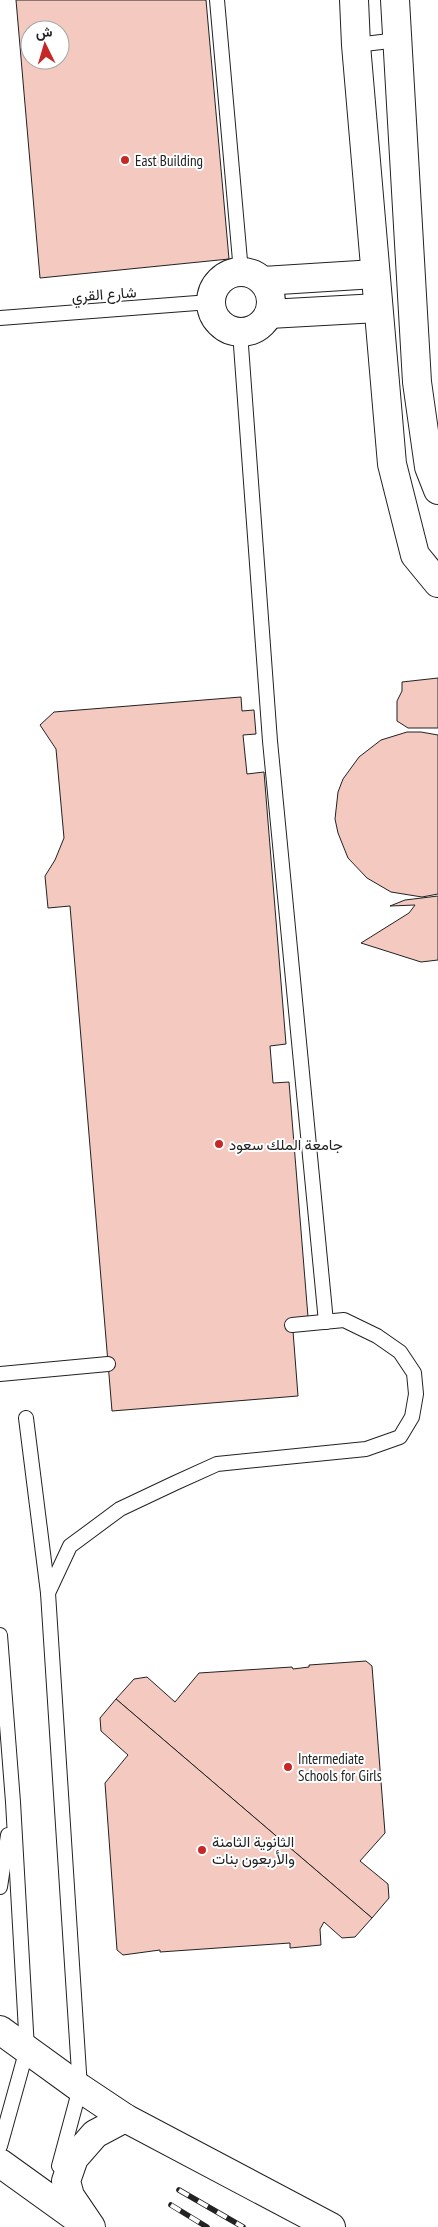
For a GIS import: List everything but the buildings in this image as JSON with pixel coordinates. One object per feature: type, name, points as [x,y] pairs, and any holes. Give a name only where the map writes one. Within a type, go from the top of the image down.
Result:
[{"type":"street","points":[[354,0],[356,44],[392,464],[405,508],[415,555],[438,583]]},
{"type":"street","points":[[395,0],[417,382],[429,467],[438,490]]},
{"type":"street","points":[[252,277],[269,291],[271,303],[269,314],[262,324],[252,330],[240,332],[229,330],[219,323],[213,313],[210,302],[213,290],[220,280],[230,274],[252,277],[375,274]]},
{"type":"street","points":[[269,314],[378,308]]},
{"type":"street","points":[[405,508],[438,496]]},
{"type":"street","points":[[0,2030],[125,2118],[331,2227]]},
{"type":"street","points":[[90,2227],[70,2196],[66,2181],[74,2158],[95,2134],[125,2118]]},
{"type":"street","points":[[0,2163],[49,2200],[90,2227]]},
{"type":"lane","points":[[217,0],[252,277]]},
{"type":"lane","points":[[356,44],[398,40]]},
{"type":"lane","name":"شارع القري","points":[[0,318],[210,302]]},
{"type":"lane","points":[[240,332],[270,741],[326,1322]]},
{"type":"lane","points":[[48,1593],[70,1546],[120,1509],[192,1475],[217,1464],[366,1449],[400,1437],[412,1417],[416,1394],[414,1373],[400,1352],[377,1336],[344,1320],[292,1325]]},
{"type":"lane","points":[[0,1374],[108,1364]]},
{"type":"lane","points":[[26,1418],[48,1593],[80,2088],[49,2200]]},
{"type":"lane","points":[[0,1635],[2,1689],[13,1802],[27,2049],[0,2146]]},
{"type":"lane","points":[[0,1887],[13,1802]]},
{"type":"railway","points":[[179,2190],[243,2227]]},
{"type":"railway","points":[[171,2205],[207,2227]]},
{"type":"place","name":"East Building","points":[[125,160]]},
{"type":"place","name":"جامعة الملك سعود","points":[[219,1144]]},
{"type":"place","name":"Intermediate Schools for Girls","points":[[288,1767]]},
{"type":"place","name":"الثانوية الثامنة والأربعون بنات","points":[[202,1850]]}]
